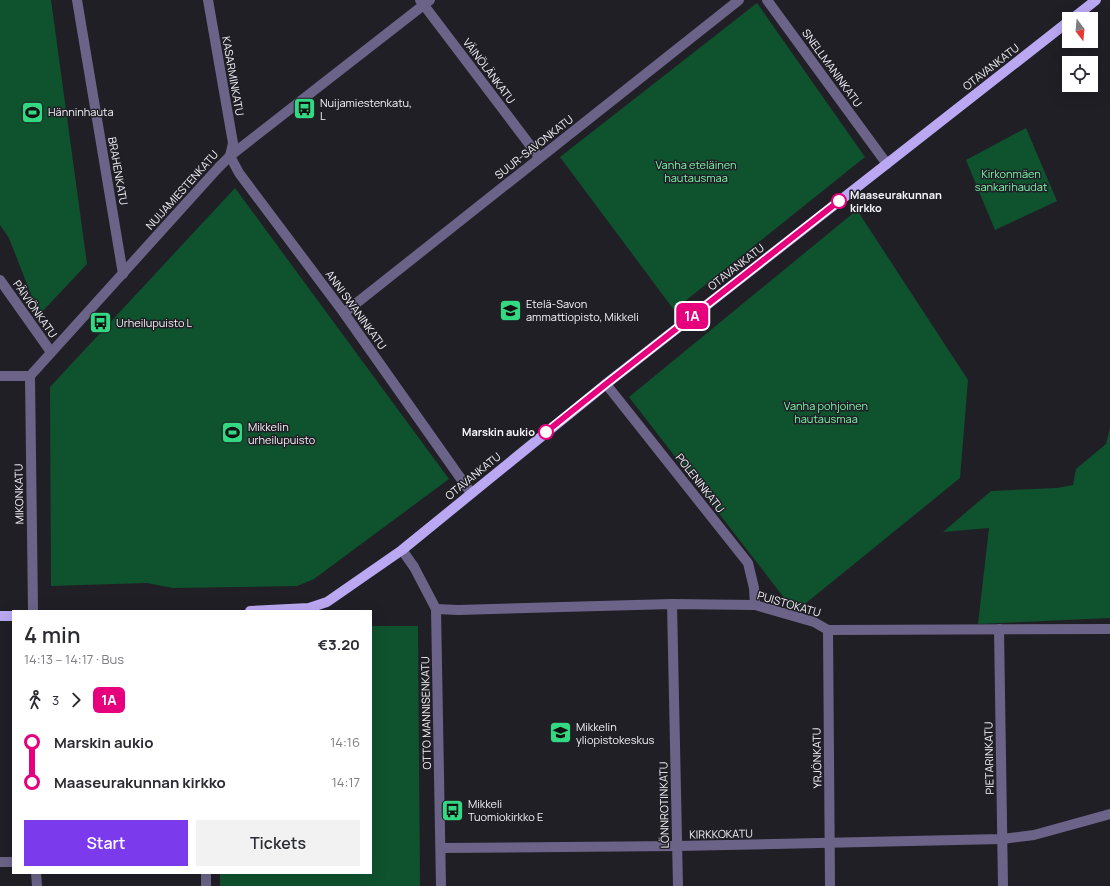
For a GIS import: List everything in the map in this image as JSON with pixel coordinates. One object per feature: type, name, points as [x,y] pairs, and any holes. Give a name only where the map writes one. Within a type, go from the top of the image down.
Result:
[{"type":"main road","points":[[1081,12],[1096,0]]},
{"type":"main road","name":"OTAVANKATU","points":[[270,610],[309,608],[327,602],[402,550],[606,384],[1062,26]]},
{"type":"main road","points":[[0,616],[12,616]]},
{"type":"street","name":"BRAHENKATU","points":[[76,0],[123,274]]},
{"type":"street","name":"KASARMINKATU","points":[[208,0],[233,143],[230,156]]},
{"type":"street","name":"SUUR-SAVONKATU","points":[[344,313],[739,0]]},
{"type":"street","name":"SNELLMANINKATU","points":[[767,0],[887,164]]},
{"type":"street","name":"NUIJAMIESTENKATU","points":[[30,376],[230,156],[425,2]]},
{"type":"street","name":"VÄINÖLÄNKATU","points":[[425,2],[539,157]]},
{"type":"street","name":"ANNI SWANINKATU","points":[[230,156],[239,173],[344,313],[472,493]]},
{"type":"street","name":"PÄIVIÖNKATU","points":[[0,280],[51,352]]},
{"type":"street","points":[[0,376],[30,376]]},
{"type":"street","name":"MIKONKATU","points":[[30,376],[33,610]]},
{"type":"street","name":"POLENINKATU","points":[[606,384],[748,563],[754,588],[755,605]]},
{"type":"street","name":"OTTO MANNISENKATU","points":[[402,550],[414,567],[436,609],[441,886]]},
{"type":"street","name":"PUISTOKATU","points":[[436,609],[458,610],[672,604],[755,605],[814,622],[828,630],[1110,629]]},
{"type":"street","name":"LÖNNROTINKATU","points":[[672,604],[678,886]]},
{"type":"street","name":"PIETARINKATU","points":[[999,629],[1003,886]]},
{"type":"street","name":"YRJÖNKATU","points":[[828,630],[831,843],[830,886]]},
{"type":"street","name":"KIRKKOKATU","points":[[441,848],[677,846],[1002,839],[1034,835],[1110,814]]},
{"type":"street","points":[[0,862],[12,862]]},
{"type":"street","points":[[36,874],[36,886]]},
{"type":"street","points":[[206,874],[206,886]]},
{"type":"green space","name":"Hänninhauta","points":[[0,0],[51,0],[87,264],[39,315],[9,238],[0,225]]},
{"type":"green space","name":"Vanha eteläinen hautausmaa","points":[[757,3],[865,157],[674,310],[560,157]]},
{"type":"green space","name":"Kirkonmäen sankarihaudat","points":[[1026,128],[1057,201],[995,230],[966,160]]},
{"type":"green space","name":"Mikkelin urheilupuisto","points":[[235,188],[449,479],[314,579],[297,586],[173,588],[147,583],[51,586],[50,387]]},
{"type":"green space","name":"Vanha pohjoinen hautausmaa","points":[[857,210],[968,380],[960,478],[795,612],[629,397]]},
{"type":"green space","points":[[1110,428],[1110,618],[978,624],[989,528],[943,532],[991,491],[1057,488],[1073,485],[1076,469],[1106,444]]},
{"type":"green space","points":[[372,626],[418,626],[420,886],[220,886],[220,874],[372,874]]},
{"type":"bus line","name":"1A","points":[[546,432],[839,201]]},
{"type":"place","name":"Nuijamiestenkatu, L","points":[[305,109]]},
{"type":"place","name":"Hänninhauta","points":[[33,112]]},
{"type":"place","name":"Maaseurakunnan kirkko","points":[[839,201]]},
{"type":"place","name":"Etelä-Savon ammattiopisto, Mikkeli","points":[[511,310]]},
{"type":"place","name":"Urheilupuisto L","points":[[100,323]]},
{"type":"place","name":"Marskin aukio","points":[[546,432]]},
{"type":"place","name":"Mikkelin urheilupuisto","points":[[233,433]]},
{"type":"place","name":"Mikkelin yliopistokeskus","points":[[561,733]]},
{"type":"place","name":"Mikkeli Tuomiokirkko E","points":[[453,810]]}]
